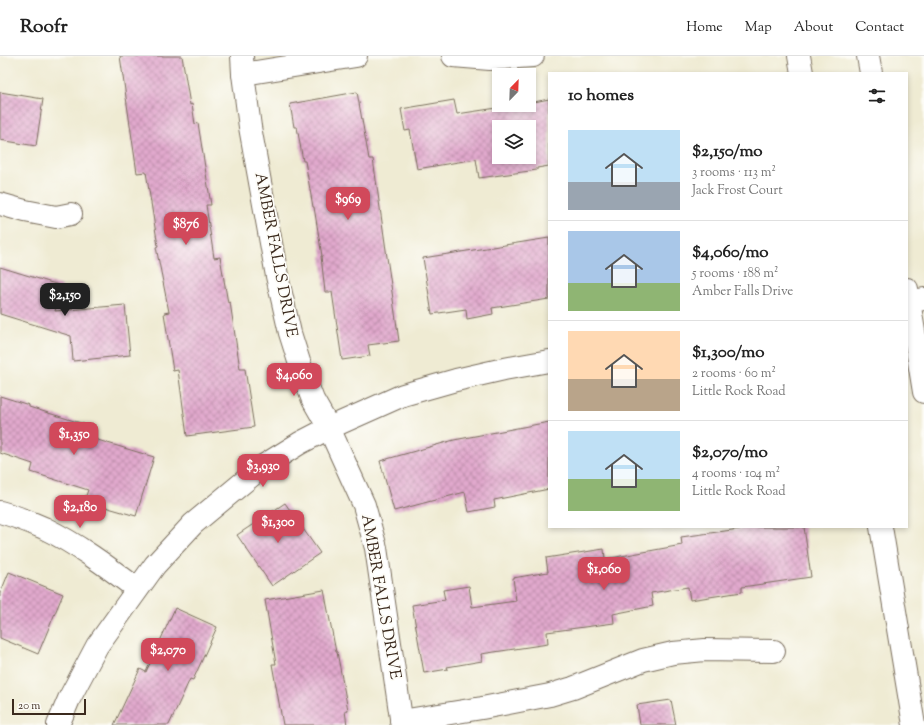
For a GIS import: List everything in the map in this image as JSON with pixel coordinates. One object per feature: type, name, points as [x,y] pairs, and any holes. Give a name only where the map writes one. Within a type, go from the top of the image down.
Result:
[{"type":"street","points":[[243,65],[356,56]]},
{"type":"street","points":[[453,56],[490,59],[533,56]]},
{"type":"street","points":[[799,56],[802,72]]},
{"type":"street","points":[[868,56],[871,72]]},
{"type":"street","name":"AMBER FALLS DRIVE","points":[[243,65],[250,127],[277,276],[290,333],[302,371],[314,400],[329,428],[364,505],[376,548],[402,723]]},
{"type":"street","points":[[0,204],[56,217],[70,214]]},
{"type":"street","points":[[912,298],[924,392]]},
{"type":"street","points":[[58,725],[97,646],[155,565],[193,524],[263,466],[300,443],[329,428],[403,394],[504,369],[548,361]]},
{"type":"street","points":[[0,512],[43,528],[69,542],[138,589]]},
{"type":"street","points":[[881,528],[914,725]]},
{"type":"street","points":[[402,723],[550,695],[573,688],[643,660],[673,653],[706,650],[774,651]]},
{"type":"building","points":[[120,56],[182,56],[190,105],[192,104],[195,124],[198,123],[211,205],[206,205],[214,258],[220,257],[228,303],[230,302],[240,369],[245,369],[254,427],[187,436],[178,370],[173,371],[164,313],[169,312],[156,247],[158,246],[146,172],[137,173]]},
{"type":"building","points":[[0,92],[43,99],[36,146],[0,140]]},
{"type":"building","points":[[357,92],[369,159],[373,159],[399,341],[368,345],[370,356],[342,360],[332,292],[325,292],[322,256],[314,207],[305,161],[303,161],[297,127],[294,127],[290,104]]},
{"type":"building","points":[[548,99],[548,166],[537,168],[537,170],[479,178],[476,159],[417,169],[410,130],[405,131],[401,109],[454,100],[457,114],[492,109],[492,112],[536,112],[536,102]]},
{"type":"building","points":[[548,238],[548,299],[492,308],[493,314],[467,319],[466,309],[432,314],[423,258]]},
{"type":"building","points":[[0,267],[62,286],[55,311],[125,305],[130,355],[73,361],[71,336],[0,314]]},
{"type":"building","points":[[0,396],[29,405],[29,407],[84,424],[81,435],[154,457],[136,516],[84,501],[88,490],[31,472],[33,464],[0,453]]},
{"type":"building","points":[[548,422],[548,489],[494,500],[495,507],[469,512],[465,492],[394,511],[380,461],[454,440]]},
{"type":"building","points":[[285,503],[320,553],[272,586],[237,535]]},
{"type":"building","points":[[747,528],[804,528],[811,577],[742,587],[742,592],[690,600],[688,587],[651,593],[653,606],[613,614],[614,623],[547,632],[548,644],[481,654],[482,661],[447,667],[448,669],[424,673],[412,605],[445,600],[443,590],[469,586],[472,607],[516,601],[513,578],[548,572],[546,558],[604,549],[605,559],[682,545],[681,537]]},
{"type":"building","points":[[9,572],[63,594],[38,654],[0,638],[0,594]]},
{"type":"building","points":[[324,590],[348,710],[345,711],[347,725],[283,725],[272,664],[276,664],[265,600]]},
{"type":"building","points":[[175,608],[217,627],[193,680],[190,679],[169,725],[114,725],[140,669],[146,672]]},
{"type":"building","points":[[671,700],[676,725],[640,725],[637,705]]}]
